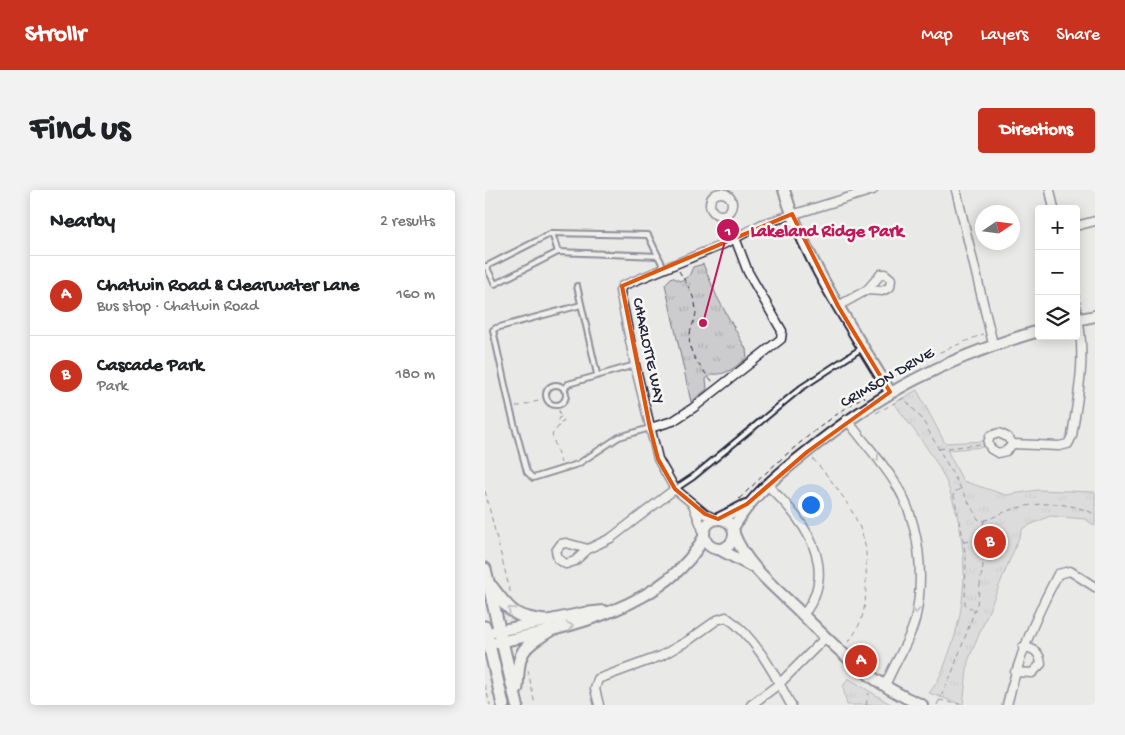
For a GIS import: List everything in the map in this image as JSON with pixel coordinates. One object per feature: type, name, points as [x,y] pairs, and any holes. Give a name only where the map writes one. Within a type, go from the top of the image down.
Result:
[{"type":"main road","points":[[485,569],[517,704]]},
{"type":"main road","points":[[488,581],[515,614],[525,619],[548,625]]},
{"type":"main road","points":[[517,704],[518,663],[523,649],[548,625]]},
{"type":"main road","points":[[487,635],[503,705]]},
{"type":"street","points":[[784,190],[807,248],[838,306],[890,392]]},
{"type":"street","name":"CHARLOTTE WAY","points":[[717,519],[705,514],[675,489],[658,458],[649,428],[620,291],[626,284],[665,270],[762,224],[873,190]]},
{"type":"street","points":[[956,190],[993,344]]},
{"type":"street","points":[[1050,190],[1053,205]]},
{"type":"street","points":[[649,428],[673,422],[781,339],[782,331],[748,272],[726,214]]},
{"type":"street","points":[[1080,225],[1095,221]]},
{"type":"street","points":[[838,306],[867,290]]},
{"type":"street","points":[[1080,319],[1095,316]]},
{"type":"street","points":[[1013,444],[1007,437],[999,433],[990,436],[988,443],[991,449],[998,453],[1005,451],[1013,444],[1068,444],[1072,436],[1083,366],[1080,328]]},
{"type":"street","name":"CRIMSON DRIVE","points":[[733,531],[747,504],[766,484],[846,420],[890,392],[948,362],[993,344],[1035,332]]},
{"type":"street","points":[[846,420],[898,486],[917,542],[919,580],[915,619],[910,636],[885,686]]},
{"type":"street","points":[[766,484],[782,499],[807,531],[815,551],[819,570],[817,590],[813,602],[803,615]]},
{"type":"street","points":[[588,549],[611,538],[675,489]]},
{"type":"street","points":[[692,503],[709,545],[754,568]]},
{"type":"street","name":"CRIMSON DRIVE","points":[[717,519],[747,504]]},
{"type":"street","points":[[685,566],[697,551],[707,524],[717,519],[727,521],[739,548],[754,568],[825,638],[858,668],[885,686],[922,705]]},
{"type":"street","points":[[487,635],[501,636],[548,625],[589,621],[653,590],[685,566],[728,546],[733,531]]},
{"type":"street","points":[[1007,705],[1023,647],[1039,610],[1058,574],[1070,570],[1095,587]]},
{"type":"street","points":[[599,705],[595,690],[598,679],[661,656],[689,640],[721,617],[726,617],[735,622],[754,645],[791,705]]},
{"type":"street","points":[[751,705],[779,684],[825,638]]},
{"type":"street","points":[[1015,672],[1032,672],[1041,664],[1040,655],[1034,649],[1023,647]]},
{"type":"lane","points":[[552,233],[558,252]]},
{"type":"lane","points":[[658,256],[558,252],[495,284],[485,267],[552,233],[648,234],[665,270]]},
{"type":"lane","points":[[577,286],[597,374]]},
{"type":"lane","points":[[581,305],[493,330],[510,408],[529,476],[533,478],[578,464],[619,437],[649,428]]},
{"type":"lane","points":[[675,489],[693,477],[801,388],[864,348]]},
{"type":"lane","points":[[564,390],[559,386],[550,388],[546,396],[549,402],[554,405],[563,402],[564,390],[568,384],[597,374],[635,365]]},
{"type":"path","points":[[679,270],[695,302],[697,313],[689,336],[690,346],[701,368],[716,386]]},
{"type":"path","points":[[891,378],[938,353],[983,334]]},
{"type":"path","points":[[735,503],[784,454],[864,396],[877,414],[904,398],[922,419],[978,519],[985,520],[1017,508],[1051,503],[1068,504],[1095,514]]},
{"type":"path","points":[[510,408],[542,400]]},
{"type":"path","points":[[559,410],[560,418],[558,421],[561,423]]},
{"type":"path","points":[[560,418],[564,420],[552,435],[563,469]]},
{"type":"path","points":[[938,449],[988,443]]},
{"type":"path","points":[[813,458],[828,476],[863,537],[867,560],[864,616],[857,631],[847,645]]},
{"type":"path","points":[[960,489],[953,493],[964,542],[967,574],[965,606],[975,609]]},
{"type":"path","points":[[485,491],[513,600]]},
{"type":"path","points":[[937,705],[952,673],[975,609],[985,539],[983,527],[985,520]]},
{"type":"path","points":[[964,542],[985,539]]},
{"type":"path","points":[[527,666],[535,705]]},
{"type":"path","points":[[485,685],[490,705]]},
{"type":"path","points":[[866,705],[869,693]]},
{"type":"path","points":[[938,700],[963,705]]},
{"type":"highlighted area","points":[[792,214],[838,306],[890,392],[807,452],[747,504],[718,519],[705,514],[675,489],[658,459],[650,428],[622,286]]},
{"type":"green space","points":[[703,264],[717,297],[746,349],[747,358],[727,372],[712,374],[706,379],[707,389],[691,402],[665,284],[672,277],[680,281],[689,276],[693,267]]},
{"type":"green space","points":[[917,390],[945,443],[985,441],[984,447],[947,450],[963,481],[1006,495],[1038,490],[1095,492],[1095,526],[1085,519],[1050,516],[1023,528],[968,661],[963,705],[929,693],[940,675],[955,636],[963,594],[964,573],[963,552],[956,510],[945,478],[925,445],[894,403]]},
{"type":"green space","points":[[848,678],[892,705],[847,705],[843,687]]},
{"type":"place","name":"Lakeland Ridge Park","points":[[703,323]]},
{"type":"place","name":"Cascade Park","points":[[990,542]]},
{"type":"place","name":"Chatwin Road & Clearwater Lane","points":[[861,661]]}]
